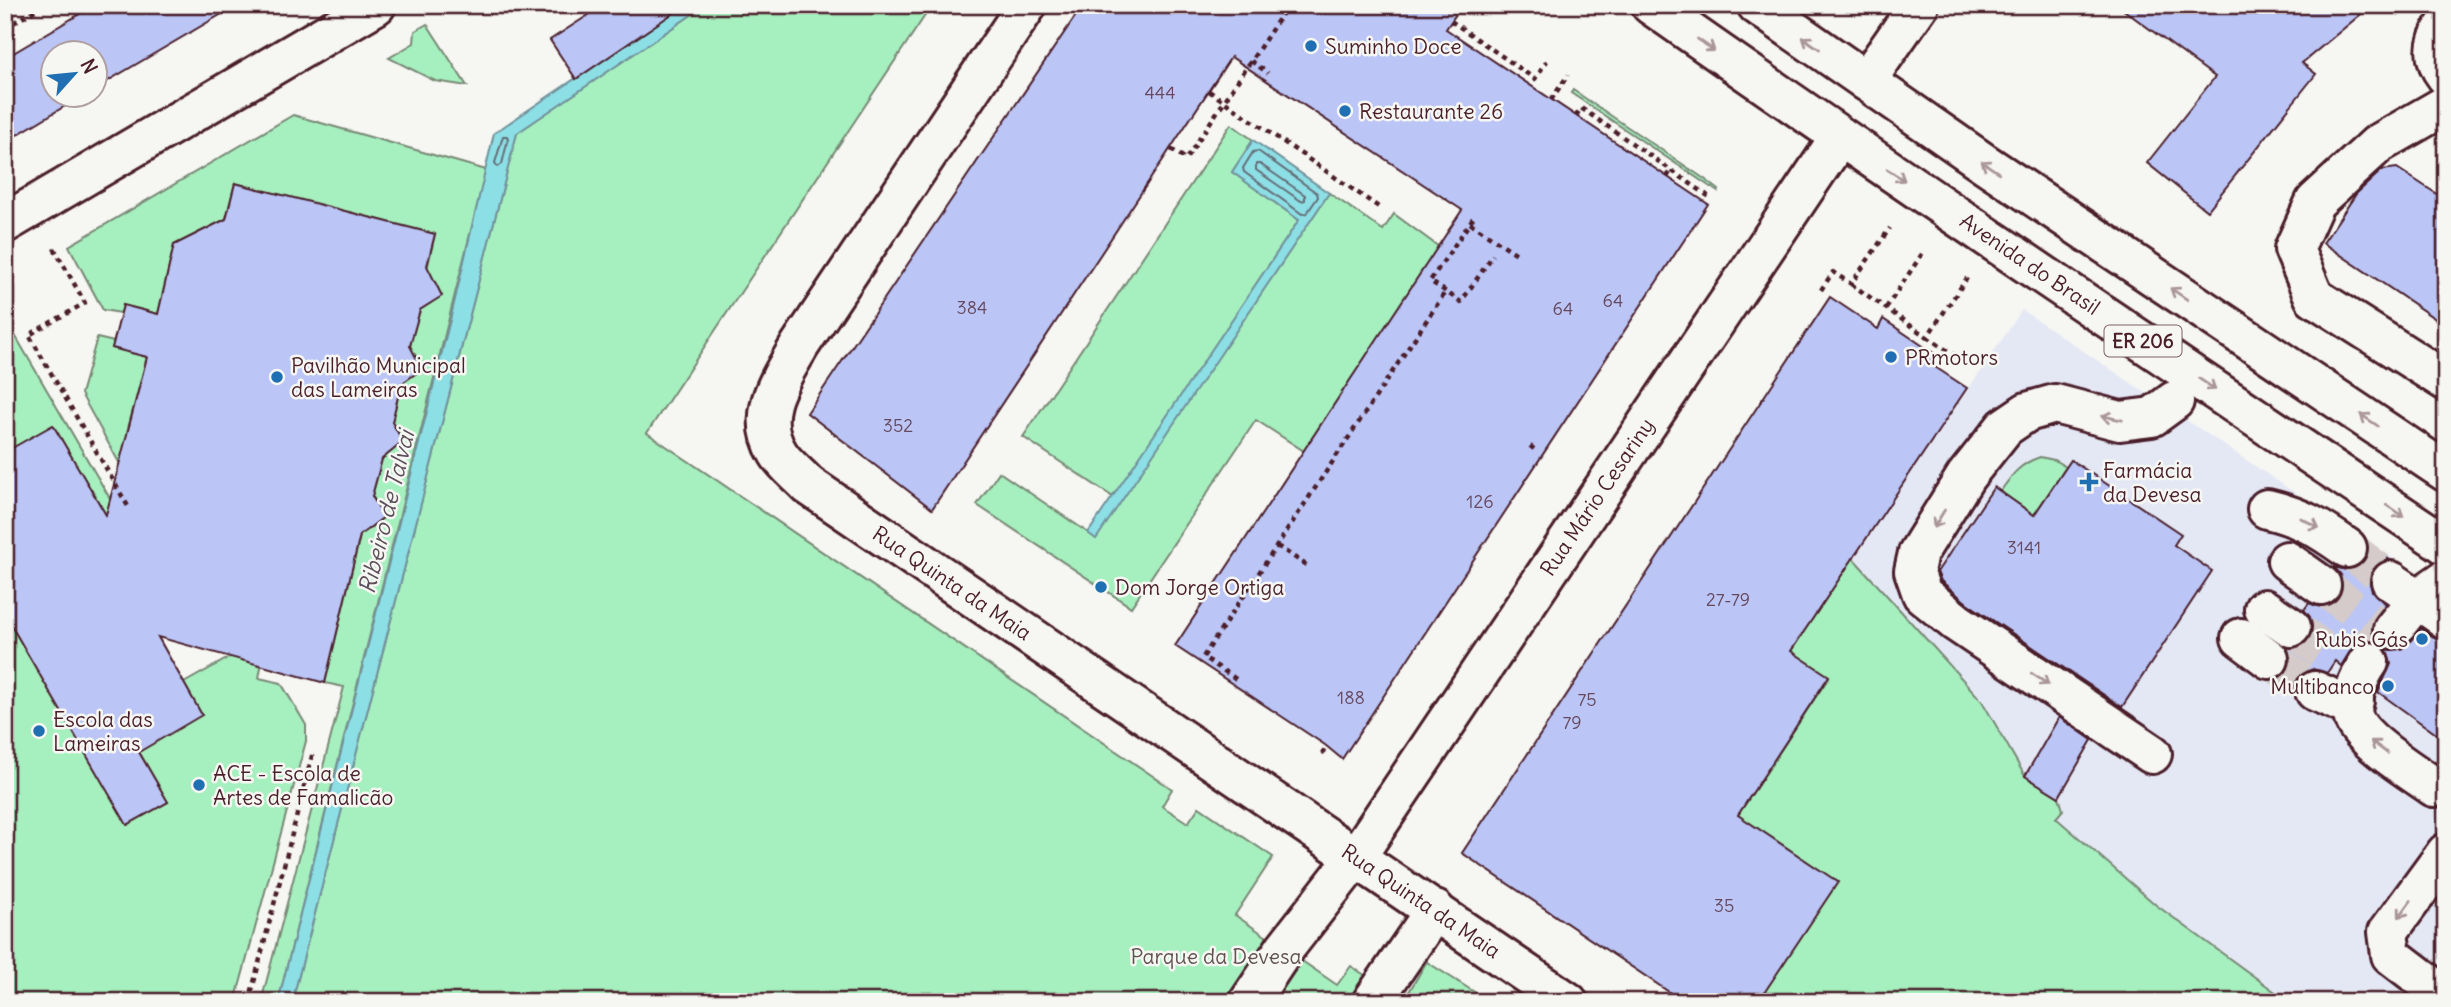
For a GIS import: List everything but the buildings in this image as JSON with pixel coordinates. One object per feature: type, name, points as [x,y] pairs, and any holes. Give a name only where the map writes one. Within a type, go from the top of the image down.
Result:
[{"type":"street","points":[[5,223],[376,5]]},
{"type":"street","name":"Rua Quinta da Maia","points":[[1027,5],[800,345],[772,394],[768,425],[778,453],[808,485],[1568,1002]]},
{"type":"street","name":"Avenida do Brasil","points":[[1651,5],[1839,138],[2446,545]]},
{"type":"street","name":"ER 206","points":[[1757,5],[1984,163],[2446,471]]},
{"type":"street","points":[[1866,81],[1919,5]]},
{"type":"street","points":[[2446,105],[2378,144],[2315,202],[2294,249],[2315,297],[2446,381]]},
{"type":"street","name":"Rua Mário Cesariny","points":[[1249,1002],[1285,948],[1356,857],[1839,138]]},
{"type":"street","points":[[2152,754],[1956,622],[1922,594],[1914,570],[1918,553],[1965,476],[2005,427],[2027,412],[2055,404],[2120,421],[2152,417],[2174,401]]},
{"type":"street","points":[[2267,509],[2292,514],[2313,524],[2347,548]]},
{"type":"street","points":[[2287,561],[2321,585]]},
{"type":"street","points":[[2393,629],[2425,594]]},
{"type":"street","points":[[2315,691],[2340,702],[2355,675],[2353,718],[2365,736],[2434,787]]},
{"type":"street","points":[[2446,853],[2388,932],[2391,955],[2446,997]]},
{"type":"street","points":[[1372,1002],[1435,910]]},
{"type":"path","points":[[5,28],[44,5]]},
{"type":"path","points":[[1171,149],[1186,159],[1288,5]]},
{"type":"path","points":[[1451,21],[1535,79],[1547,61]]},
{"type":"path","points":[[1251,61],[1268,73]]},
{"type":"path","points":[[1552,100],[1568,75]]},
{"type":"path","points":[[1209,91],[1380,208]]},
{"type":"path","points":[[1576,116],[1581,108],[1707,195],[1703,201]]},
{"type":"path","points":[[1667,177],[1671,170]]},
{"type":"path","points":[[1474,218],[1430,281],[1461,302],[1493,255]]},
{"type":"path","points":[[1851,285],[1895,221]]},
{"type":"path","points":[[1470,223],[1517,254]]},
{"type":"path","points":[[1886,308],[1931,242]]},
{"type":"path","points":[[57,253],[85,303],[29,335],[129,508]]},
{"type":"path","points":[[1927,337],[1973,269]]},
{"type":"path","points":[[1821,290],[1833,272],[1966,363]]},
{"type":"path","points":[[1236,679],[1203,657],[1446,291]]},
{"type":"path","points":[[1530,446],[1538,453]]},
{"type":"path","points":[[1277,546],[1310,567]]},
{"type":"path","points":[[1322,754],[1326,747]]},
{"type":"path","points":[[249,1002],[313,751]]},
{"type":"shaded area","points":[[2022,310],[2446,594],[2446,1002],[2289,1002],[2156,905],[2056,818],[2059,797],[2025,776],[1982,701],[1853,558]]},
{"type":"green space","name":"Parque da Devesa","points":[[706,5],[932,5],[647,433],[1172,789],[1162,806],[1188,823],[1199,807],[1273,857],[1235,915],[1337,985],[1351,966],[1369,978],[1353,1002],[292,1002],[517,133]]},
{"type":"green space","points":[[427,24],[467,86],[435,81],[389,58],[414,43],[415,31]]},
{"type":"green space","points":[[1573,90],[1706,180],[1719,190],[1718,192],[1571,93]]},
{"type":"green space","points":[[293,115],[486,170],[278,1002],[261,1002],[344,687],[325,683],[361,532],[364,533],[384,517],[372,496],[382,459],[403,442],[392,422],[401,384],[422,369],[410,346],[435,234],[235,183],[226,219],[174,245],[158,314],[123,305],[121,313],[103,310],[69,246]]},
{"type":"green space","points":[[1231,124],[1253,140],[1232,172],[1299,220],[1113,497],[1023,437]]},
{"type":"green space","points":[[1329,193],[1383,230],[1394,214],[1439,247],[1304,451],[1256,420],[1131,607],[977,505],[999,472],[1096,538]]},
{"type":"green space","points":[[5,318],[116,509],[106,515],[53,425],[13,448],[5,436]]},
{"type":"green space","points":[[97,338],[114,342],[112,348],[147,357],[127,432],[161,479],[146,511],[81,394]]},
{"type":"green space","points":[[2040,457],[2054,460],[2066,467],[2034,515],[2000,492],[2021,467]]},
{"type":"green space","points":[[1853,558],[1982,701],[2025,776],[2059,797],[2063,810],[2056,818],[2156,905],[2289,1002],[1758,1002],[1738,815],[1829,677],[1791,651]]},
{"type":"green space","points":[[270,618],[259,678],[281,683],[306,725],[306,741],[235,1002],[5,1002],[5,630],[12,627],[128,825],[168,802],[139,752],[184,683],[262,639]]},
{"type":"green space","points":[[1427,962],[1490,1002],[1403,1002]]},
{"type":"water","points":[[685,5],[706,5],[517,133],[292,1002],[278,1002],[453,308],[494,133]]},
{"type":"water","points":[[1253,140],[1329,193],[1096,539],[1088,533],[1299,220],[1232,172]]},
{"type":"tunnel","points":[[2347,548],[2391,581]]},
{"type":"tunnel","points":[[2321,585],[2389,634]]},
{"type":"tunnel","points":[[2291,627],[2337,660]]},
{"type":"tunnel","points":[[2269,659],[2315,691]]},
{"type":"place","name":"Suminho Doce","points":[[1311,46]]},
{"type":"place","name":"Restaurante 26","points":[[1345,111]]},
{"type":"place","name":"PRmotors","points":[[1891,357]]},
{"type":"place","name":"Pavilhão Municipal das Lameiras","points":[[277,377]]},
{"type":"place","name":"Farmácia da Devesa","points":[[2089,482]]},
{"type":"place","name":"Dom Jorge Ortiga","points":[[1101,587]]},
{"type":"place","name":"Rubis Gás","points":[[2422,639]]},
{"type":"place","name":"Multibanco","points":[[2388,686]]},
{"type":"place","name":"Escola das Lameiras","points":[[39,731]]},
{"type":"place","name":"ACE - Escola de Artes de Famalicão","points":[[199,785]]},
{"type":"water label","name":"Ribeiro de Talvai","points":[[386,512]]}]
